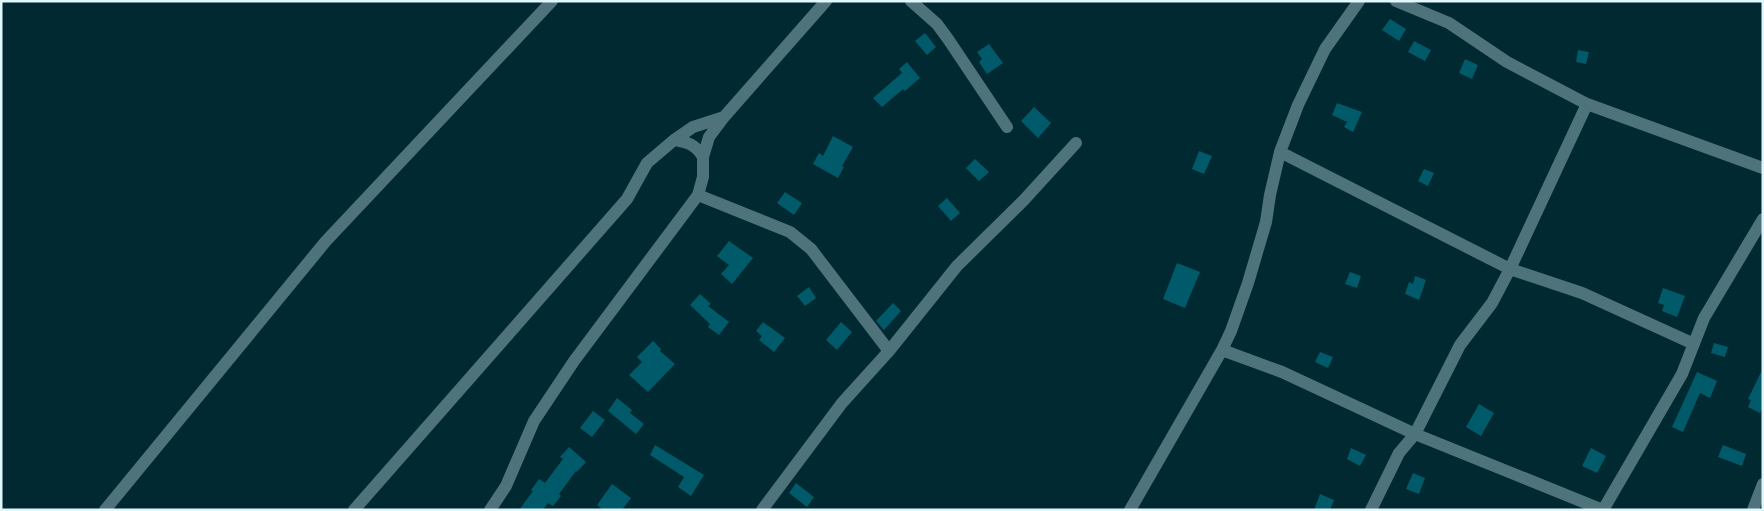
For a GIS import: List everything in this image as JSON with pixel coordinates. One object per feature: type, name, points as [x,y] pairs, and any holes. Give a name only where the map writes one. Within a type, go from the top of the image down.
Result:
[{"type":"street","points":[[105,510],[326,242],[552,1]]},
{"type":"street","points":[[490,510],[506,486],[534,421],[574,361],[698,195],[703,177],[703,158],[709,137],[724,117],[826,1]]},
{"type":"street","points":[[911,1],[937,24],[1007,128]]},
{"type":"street","points":[[1130,510],[1231,331],[1248,283],[1266,222],[1280,152],[1298,105],[1325,49],[1359,1]]},
{"type":"street","points":[[1396,1],[1449,23],[1507,62],[1587,104],[1763,168]]},
{"type":"street","points":[[1371,510],[1399,453],[1415,434],[1460,345],[1492,303],[1510,269],[1587,104]]},
{"type":"street","points":[[354,510],[627,199],[647,163],[693,127],[724,117]]},
{"type":"street","points":[[674,140],[689,142],[698,149],[703,158]]},
{"type":"street","points":[[762,510],[842,403],[890,351],[958,266],[1023,201],[1076,143]]},
{"type":"street","points":[[1280,152],[1510,269],[1582,293],[1694,344]]},
{"type":"street","points":[[698,195],[790,232],[811,249],[890,351]]},
{"type":"street","points":[[1222,350],[1282,372],[1415,434],[1603,510],[1682,374],[1714,301],[1763,218]]},
{"type":"street","points":[[1753,510],[1763,484]]},
{"type":"building","points":[[1390,19],[1406,29],[1399,41],[1382,30]]},
{"type":"building","points":[[925,33],[936,47],[927,55],[915,41]]},
{"type":"building","points":[[1414,41],[1431,50],[1425,61],[1408,52]]},
{"type":"building","points":[[989,44],[1003,63],[987,74],[979,62],[982,59],[977,52]]},
{"type":"building","points":[[1578,50],[1589,52],[1586,64],[1576,62]]},
{"type":"building","points":[[1465,59],[1478,65],[1472,79],[1459,73]]},
{"type":"building","points":[[907,62],[920,78],[905,91],[903,89],[882,107],[873,98],[902,73],[899,69]]},
{"type":"building","points":[[1337,103],[1362,112],[1353,132],[1344,127],[1347,122],[1332,115]]},
{"type":"building","points":[[1034,107],[1051,123],[1038,138],[1021,121]]},
{"type":"building","points":[[833,136],[853,147],[842,166],[844,167],[838,178],[813,164],[819,153],[823,156]]},
{"type":"building","points":[[1199,151],[1212,156],[1204,174],[1192,169]]},
{"type":"building","points":[[975,159],[989,172],[979,181],[966,168]]},
{"type":"building","points":[[1424,169],[1434,173],[1428,186],[1418,181]]},
{"type":"building","points":[[785,192],[802,203],[794,215],[777,203]]},
{"type":"building","points":[[947,198],[960,213],[951,221],[938,206]]},
{"type":"building","points":[[729,241],[753,258],[732,284],[721,274],[729,265],[717,256]]},
{"type":"building","points":[[1177,263],[1200,272],[1185,308],[1163,299]]},
{"type":"building","points":[[1350,272],[1361,276],[1357,288],[1345,284]]},
{"type":"building","points":[[1415,276],[1426,280],[1419,300],[1405,294],[1409,282],[1413,284]]},
{"type":"building","points":[[809,287],[816,298],[805,306],[797,296]]},
{"type":"building","points":[[1663,288],[1685,296],[1677,317],[1662,311],[1664,305],[1658,303]]},
{"type":"building","points":[[700,294],[711,304],[708,306],[729,322],[719,335],[708,327],[710,324],[690,305]]},
{"type":"building","points":[[893,303],[901,311],[884,330],[876,321]]},
{"type":"building","points":[[763,322],[785,338],[774,352],[759,340],[762,336],[756,331]]},
{"type":"building","points":[[841,322],[852,332],[837,350],[826,340]]},
{"type":"building","points":[[653,341],[661,349],[660,351],[675,364],[648,392],[629,375],[642,362],[637,357]]},
{"type":"building","points":[[1714,343],[1728,347],[1725,357],[1711,353]]},
{"type":"building","points":[[1320,352],[1333,357],[1328,368],[1315,362]]},
{"type":"building","points":[[1763,368],[1763,407],[1760,413],[1748,407],[1751,400],[1748,399]]},
{"type":"building","points":[[1697,372],[1717,381],[1710,398],[1700,393],[1683,432],[1672,427]]},
{"type":"building","points":[[617,398],[632,410],[630,413],[644,424],[636,434],[608,411]]},
{"type":"building","points":[[1479,404],[1494,413],[1481,436],[1466,427]]},
{"type":"building","points":[[593,411],[605,420],[592,437],[580,428]]},
{"type":"building","points":[[655,445],[704,475],[691,496],[678,487],[684,477],[650,455]]},
{"type":"building","points":[[1723,445],[1746,454],[1742,466],[1718,457]]},
{"type":"building","points":[[569,447],[586,462],[576,471],[559,494],[561,496],[553,506],[548,503],[543,510],[519,510],[539,479],[545,483],[563,459],[560,457]]},
{"type":"building","points":[[1351,448],[1366,455],[1360,466],[1347,459]]},
{"type":"building","points":[[1591,448],[1606,456],[1597,473],[1582,466]]},
{"type":"building","points":[[1413,473],[1425,478],[1419,494],[1406,489]]},
{"type":"building","points":[[796,483],[814,497],[807,507],[789,493]]},
{"type":"building","points":[[612,484],[631,498],[622,510],[603,510],[597,505]]},
{"type":"building","points":[[1320,494],[1334,500],[1330,510],[1314,510]]}]
